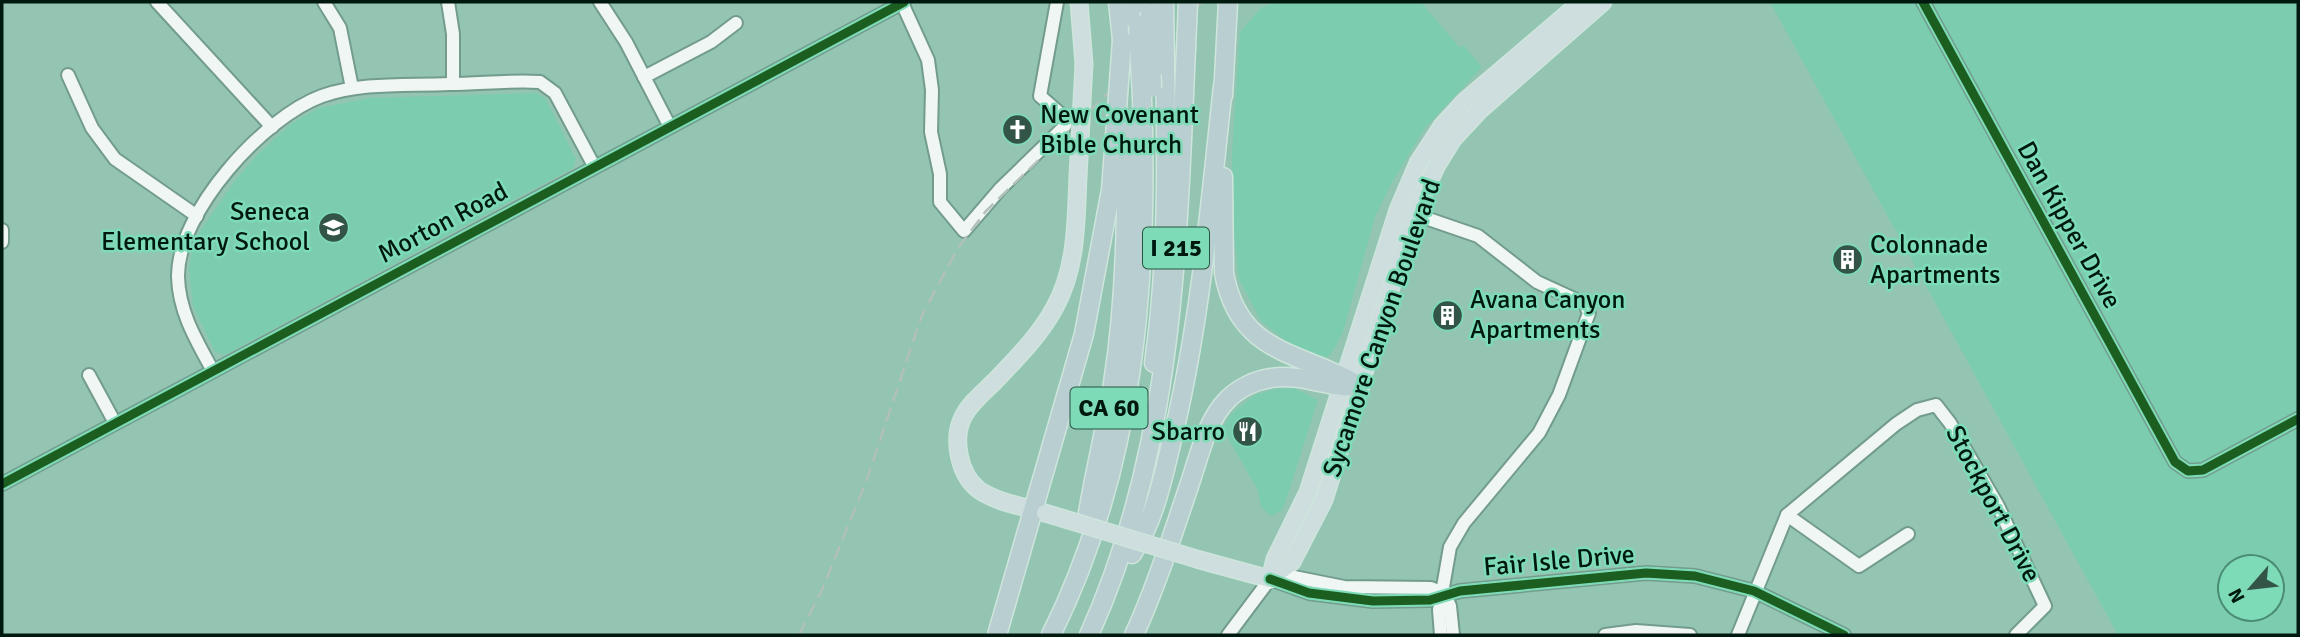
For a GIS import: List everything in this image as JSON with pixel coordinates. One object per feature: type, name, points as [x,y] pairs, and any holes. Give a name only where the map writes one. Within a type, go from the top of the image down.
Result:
[{"type":"highway","points":[[997,635],[1038,511],[1100,262],[1121,119],[1122,40],[1118,2]]},
{"type":"highway","name":"I 215","points":[[1089,635],[1112,583],[1151,446],[1167,356],[1175,282],[1188,2]]},
{"type":"highway","points":[[1228,2],[1223,86],[1223,259],[1227,288],[1233,304],[1250,328],[1271,348],[1348,384]]},
{"type":"highway","points":[[1147,9],[1165,66],[1165,198],[1161,289],[1147,404],[1151,446]]},
{"type":"highway","name":"I 215","points":[[1051,635],[1099,513],[1120,437],[1136,336],[1144,206],[1147,9]]},
{"type":"highway","points":[[1112,583],[1147,533],[1186,386],[1197,318],[1223,86]]},
{"type":"highway","points":[[1062,612],[1094,544],[1121,457],[1138,372],[1151,245],[1147,93]]},
{"type":"highway","name":"CA 60","points":[[1083,555],[1088,510],[1102,446],[1120,324],[1127,194],[1121,119]]},
{"type":"highway","points":[[1134,635],[1152,597],[1208,433],[1227,400],[1240,390],[1269,378],[1348,384]]},
{"type":"main road","name":"Fair Isle Drive","points":[[1079,2],[1084,64],[1074,246],[1070,270],[1056,305],[1037,336],[970,406],[959,429],[959,457],[977,489],[1001,500],[1270,579]]},
{"type":"main road","name":"Sycamore Canyon Boulevard","points":[[1348,384],[1398,210],[1431,142],[1465,102],[1581,2]]},
{"type":"main road","name":"Sycamore Canyon Boulevard","points":[[1270,579],[1275,559],[1308,492],[1414,215],[1453,139],[1487,104],[1603,2]]},
{"type":"street","points":[[157,2],[272,127]]},
{"type":"street","points":[[324,2],[340,28],[352,88]]},
{"type":"street","points":[[448,2],[453,34],[453,84]]},
{"type":"street","points":[[600,2],[669,125]]},
{"type":"street","points":[[903,2],[928,60],[932,90],[931,132],[940,174],[940,202],[964,231],[1001,188],[1065,126],[1064,117],[1040,96],[1057,2]]},
{"type":"street","name":"Morton Road","points":[[2,484],[903,2]]},
{"type":"street","name":"Dan Kipper Drive","points":[[1923,2],[2180,467],[2188,471],[2203,470],[2298,419]]},
{"type":"street","points":[[644,77],[711,41],[736,23]]},
{"type":"street","points":[[68,75],[92,128],[115,159],[197,216]]},
{"type":"street","points":[[213,371],[186,318],[179,291],[180,260],[188,231],[235,162],[272,127],[302,105],[352,88],[532,82],[548,85],[594,166]]},
{"type":"street","points":[[1414,215],[1478,236],[1537,282],[1585,304],[1589,313],[1559,395],[1539,433],[1480,512],[1450,547],[1444,593],[1438,610],[1441,635]]},
{"type":"street","points":[[2,230],[2,242]]},
{"type":"street","points":[[89,375],[115,423]]},
{"type":"street","name":"Stockport Drive","points":[[1787,514],[1896,424],[1917,410],[1936,405],[1950,423],[1998,506],[2046,606],[2016,635]]},
{"type":"street","points":[[1738,635],[1787,514],[1859,565],[1908,534]]},
{"type":"street","name":"Fair Isle Drive","points":[[1270,579],[1309,593],[1373,601],[1430,600],[1444,593],[1646,573],[1695,576],[1754,591],[1844,635]]},
{"type":"street","name":"Sycamore Canyon Boulevard","points":[[1228,635],[1270,579]]},
{"type":"street","points":[[1444,593],[1450,607],[1453,635]]},
{"type":"street","points":[[1605,635],[1636,631],[1690,635]]},
{"type":"shaded area","points":[[1276,2],[1421,2],[1459,47],[1464,46],[1482,67],[1424,129],[1390,186],[1375,217],[1343,332],[1331,354],[1325,358],[1296,349],[1261,321],[1239,279],[1233,227],[1232,152],[1240,32],[1261,8]]},
{"type":"shaded area","points":[[1770,2],[2298,2],[2298,635],[2118,635]]},
{"type":"shaded area","name":"Seneca Elementary School","points":[[536,93],[545,98],[576,159],[573,168],[225,355],[215,352],[193,306],[189,269],[192,252],[199,233],[233,183],[256,156],[291,124],[319,108],[370,98]]},
{"type":"shaded area","points":[[1294,388],[1318,400],[1285,503],[1281,511],[1271,516],[1261,507],[1258,490],[1222,428],[1232,413],[1255,395],[1274,389]]},
{"type":"railway","points":[[799,635],[821,592],[866,482],[922,315],[958,248],[986,211],[1202,2]]},
{"type":"cycle path","points":[[2,484],[904,2]]},
{"type":"cycle path","points":[[1923,2],[2175,462],[2188,471],[2203,470],[2298,419]]},
{"type":"cycle path","points":[[1270,579],[1309,593],[1373,601],[1430,600],[1460,591],[1646,573],[1695,576],[1754,591],[1844,635]]},
{"type":"place","name":"New Covenant Bible Church","points":[[1017,130]]},
{"type":"place","name":"Seneca Elementary School","points":[[333,227]]},
{"type":"place","name":"Colonnade Apartments","points":[[1847,260]]},
{"type":"place","name":"Avana Canyon Apartments","points":[[1447,315]]},
{"type":"place","name":"Sbarro","points":[[1248,432]]}]
